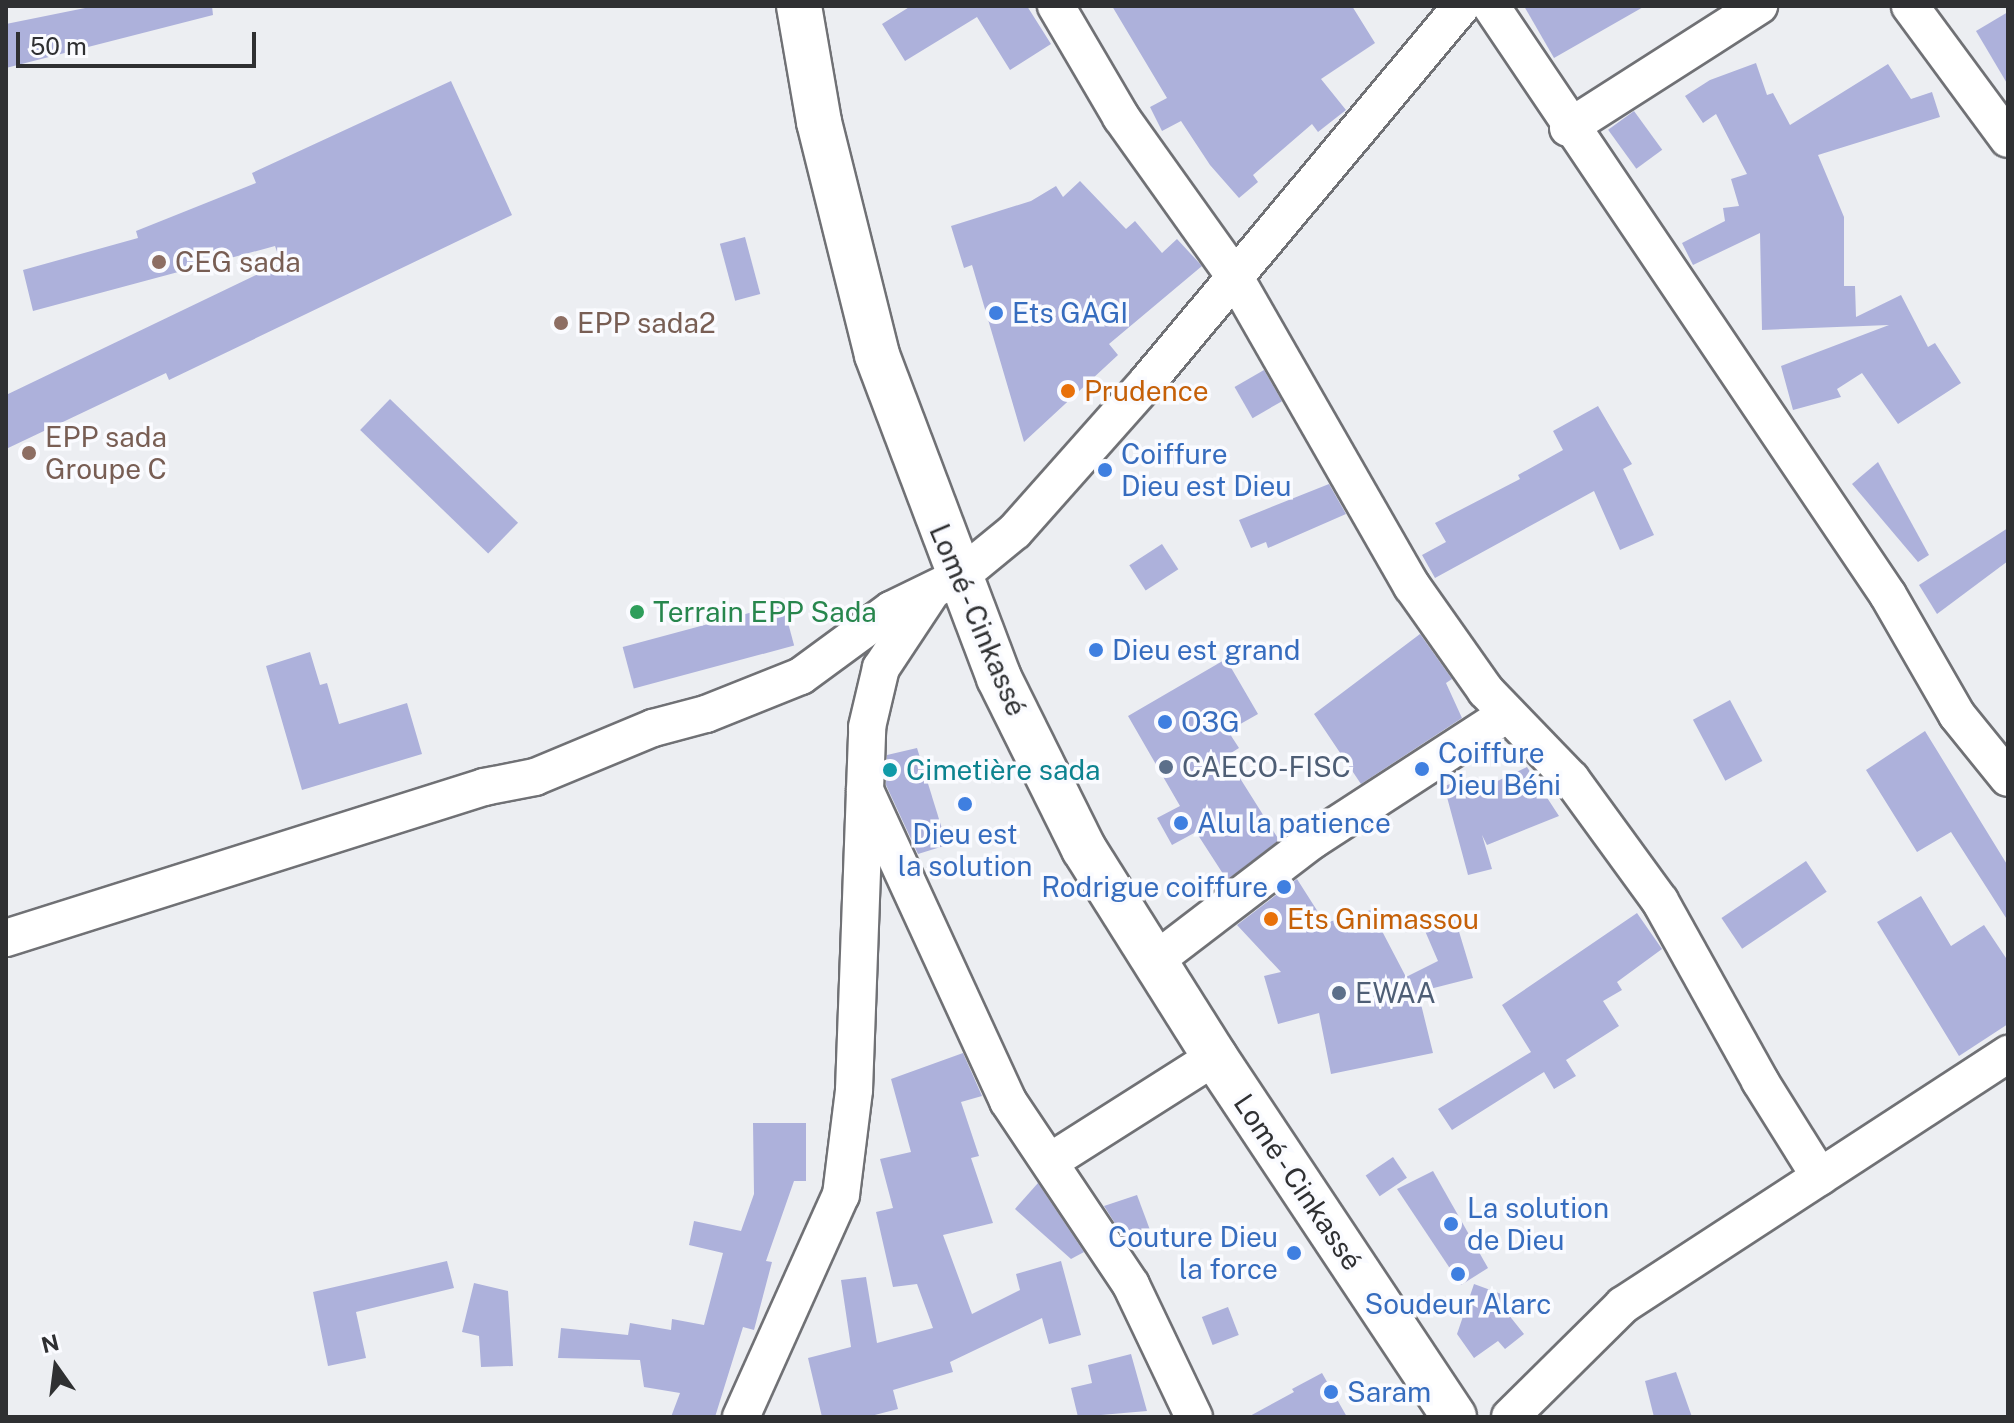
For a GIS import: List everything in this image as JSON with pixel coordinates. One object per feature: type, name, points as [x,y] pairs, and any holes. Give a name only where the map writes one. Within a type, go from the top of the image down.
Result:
[{"type":"highway","name":"Lomé - Cinkassé","points":[[799,6],[819,122],[877,355],[946,583],[999,678],[1084,849],[1215,1057],[1454,1417]]},
{"type":"street","points":[[1056,6],[1121,117],[1233,274],[1412,586],[1507,714],[1571,779],[1660,901],[1760,1081],[1820,1177]]},
{"type":"street","points":[[6,938],[371,827],[484,787],[535,777],[653,728],[706,714],[801,676],[891,610],[946,583],[1015,531],[1148,381],[1233,274],[1461,6]]},
{"type":"street","points":[[1491,6],[1568,128],[1684,289],[1888,595],[1957,715],[2008,778]]},
{"type":"street","points":[[1568,128],[1759,6]]},
{"type":"street","points":[[1910,7],[2008,139]]},
{"type":"street","points":[[741,1417],[841,1195],[854,1090],[862,783],[867,727],[881,668],[946,583]]},
{"type":"street","points":[[1156,960],[1377,796],[1432,766],[1507,714]]},
{"type":"street","points":[[862,783],[1008,1101],[1051,1161],[1131,1285],[1194,1417]]},
{"type":"street","points":[[1510,1417],[1623,1305],[2008,1054]]},
{"type":"street","points":[[1051,1161],[1215,1057]]},
{"type":"building","points":[[95,6],[212,6],[213,15],[6,68],[6,24]]},
{"type":"building","points":[[911,6],[1027,6],[1051,44],[1010,70],[977,17],[905,61],[882,24]]},
{"type":"building","points":[[1112,6],[1352,6],[1375,43],[1321,79],[1346,110],[1318,132],[1312,124],[1253,175],[1258,182],[1239,198],[1210,165],[1181,121],[1162,131],[1150,107],[1167,98]]},
{"type":"building","points":[[1524,6],[1645,6],[1554,58]]},
{"type":"building","points":[[2008,12],[2008,85],[1976,31]]},
{"type":"building","points":[[1756,63],[1767,95],[1773,93],[1790,125],[1888,64],[1911,99],[1932,92],[1940,117],[1818,155],[1844,217],[1844,286],[1855,286],[1856,317],[1901,295],[1928,347],[1935,343],[1961,383],[1898,424],[1862,373],[1837,389],[1841,397],[1793,410],[1781,366],[1889,325],[1762,330],[1760,233],[1693,265],[1682,243],[1725,221],[1723,208],[1739,206],[1731,179],[1747,174],[1716,114],[1703,123],[1685,96],[1710,80]]},
{"type":"building","points":[[451,81],[512,215],[169,380],[166,373],[6,449],[6,395],[281,263],[275,246],[33,311],[23,270],[138,238],[136,231],[256,183],[252,173]]},
{"type":"building","points":[[1634,111],[1662,150],[1636,169],[1608,130]]},
{"type":"building","points":[[1080,181],[1126,229],[1135,221],[1162,253],[1177,239],[1202,266],[1109,344],[1118,355],[1024,442],[972,265],[964,268],[951,226],[1031,201],[1056,186],[1063,197]]},
{"type":"building","points":[[745,237],[760,294],[735,301],[720,244]]},
{"type":"building","points":[[1264,370],[1282,401],[1253,418],[1235,387]]},
{"type":"building","points":[[390,399],[518,523],[488,554],[360,430]]},
{"type":"building","points":[[1598,406],[1632,464],[1623,469],[1654,535],[1620,550],[1594,491],[1435,578],[1422,555],[1446,542],[1435,523],[1520,479],[1518,475],[1563,450],[1553,431]]},
{"type":"building","points":[[1878,462],[1929,555],[1918,562],[1852,484]]},
{"type":"building","points":[[1329,484],[1346,514],[1268,548],[1266,542],[1251,548],[1239,520]]},
{"type":"building","points":[[2008,528],[2008,561],[1937,614],[1919,585]]},
{"type":"building","points":[[1162,544],[1178,569],[1146,590],[1129,565]]},
{"type":"building","points":[[783,604],[794,646],[634,688],[623,647]]},
{"type":"building","points":[[1420,634],[1452,679],[1446,683],[1462,718],[1361,784],[1314,714]]},
{"type":"building","points":[[310,652],[320,685],[327,683],[339,724],[407,703],[422,754],[302,790],[266,666]]},
{"type":"building","points":[[1226,659],[1258,714],[1228,731],[1239,748],[1226,756],[1279,840],[1227,880],[1196,832],[1172,845],[1157,818],[1180,806],[1128,716]]},
{"type":"building","points":[[1730,700],[1762,761],[1725,781],[1693,720]]},
{"type":"building","points":[[1925,731],[2008,866],[2008,921],[1951,832],[1917,852],[1866,770]]},
{"type":"building","points":[[917,748],[947,845],[918,854],[886,785],[887,755]]},
{"type":"building","points":[[1527,767],[1559,816],[1487,845],[1482,835],[1492,869],[1468,875],[1444,786],[1466,779],[1470,794]]},
{"type":"building","points":[[1806,861],[1827,892],[1742,949],[1721,918]]},
{"type":"building","points":[[1297,879],[1325,923],[1371,910],[1406,977],[1438,961],[1422,924],[1454,915],[1473,978],[1418,992],[1433,1053],[1331,1074],[1319,1013],[1278,1024],[1264,976],[1281,972],[1237,925]]},
{"type":"building","points":[[1921,896],[1951,946],[1984,925],[2008,961],[2008,1024],[1959,1056],[1877,922]]},
{"type":"building","points":[[1637,913],[1662,949],[1617,982],[1622,990],[1603,1001],[1619,1026],[1566,1060],[1576,1076],[1554,1089],[1544,1072],[1452,1130],[1438,1109],[1531,1052],[1502,1005]]},
{"type":"building","points":[[963,1053],[982,1096],[961,1102],[979,1156],[971,1158],[993,1223],[943,1235],[972,1314],[1020,1290],[1016,1274],[1061,1261],[1081,1335],[1049,1344],[1042,1318],[950,1362],[953,1372],[893,1390],[898,1409],[867,1417],[822,1417],[808,1358],[851,1347],[841,1280],[866,1277],[877,1343],[933,1328],[917,1284],[893,1287],[876,1212],[893,1208],[880,1159],[911,1152],[891,1079]]},
{"type":"building","points":[[753,1123],[806,1123],[806,1181],[794,1181],[766,1261],[772,1262],[754,1330],[743,1327],[715,1417],[671,1417],[680,1393],[644,1387],[640,1360],[558,1358],[561,1328],[628,1335],[630,1323],[671,1330],[672,1319],[704,1325],[723,1253],[689,1245],[694,1221],[741,1231],[754,1194]]},
{"type":"building","points":[[1393,1157],[1407,1178],[1380,1196],[1366,1175]]},
{"type":"building","points":[[1433,1171],[1488,1268],[1461,1285],[1397,1189]]},
{"type":"building","points":[[1038,1183],[1084,1252],[1071,1259],[1015,1209]]},
{"type":"building","points":[[1137,1195],[1150,1230],[1125,1239],[1104,1206]]},
{"type":"building","points":[[447,1261],[454,1288],[356,1312],[366,1358],[328,1366],[313,1292]]},
{"type":"building","points":[[474,1283],[508,1291],[513,1366],[481,1367],[479,1336],[462,1332]]},
{"type":"building","points":[[1474,1284],[1504,1295],[1500,1304],[1524,1334],[1505,1349],[1498,1341],[1474,1358],[1457,1334]]},
{"type":"building","points":[[1228,1307],[1239,1335],[1213,1345],[1202,1317]]},
{"type":"building","points":[[1131,1354],[1147,1411],[1078,1417],[1071,1388],[1092,1383],[1088,1365]]},
{"type":"building","points":[[1676,1372],[1692,1417],[1654,1417],[1645,1381]]},
{"type":"building","points":[[1322,1373],[1347,1417],[1248,1417],[1294,1392],[1292,1389]]},
{"type":"place","name":"CEG sada","points":[[159,262]]},
{"type":"place","name":"Ets GAGI","points":[[996,313]]},
{"type":"place","name":"EPP sada2","points":[[561,323]]},
{"type":"place","name":"Prudence","points":[[1068,391]]},
{"type":"place","name":"EPP sada Groupe C","points":[[29,453]]},
{"type":"place","name":"Coiffure Dieu est Dieu","points":[[1105,470]]},
{"type":"place","name":"Terrain EPP Sada","points":[[637,612]]},
{"type":"place","name":"Dieu est grand","points":[[1096,650]]},
{"type":"place","name":"O3G","points":[[1165,722]]},
{"type":"place","name":"CAECO-FISC","points":[[1166,767]]},
{"type":"place","name":"Coiffure Dieu Béni","points":[[1422,769]]},
{"type":"place","name":"Cimetière sada","points":[[890,770]]},
{"type":"place","name":"Dieu est la solution","points":[[965,804]]},
{"type":"place","name":"Alu la patience","points":[[1181,823]]},
{"type":"place","name":"Rodrigue coiffure","points":[[1284,887]]},
{"type":"place","name":"Ets Gnimassou","points":[[1271,919]]},
{"type":"place","name":"EWAA","points":[[1339,993]]},
{"type":"place","name":"La solution de Dieu","points":[[1451,1224]]},
{"type":"place","name":"Couture Dieu la force","points":[[1294,1253]]},
{"type":"place","name":"Soudeur Alarc","points":[[1458,1274]]},
{"type":"place","name":"Saram","points":[[1331,1392]]}]
